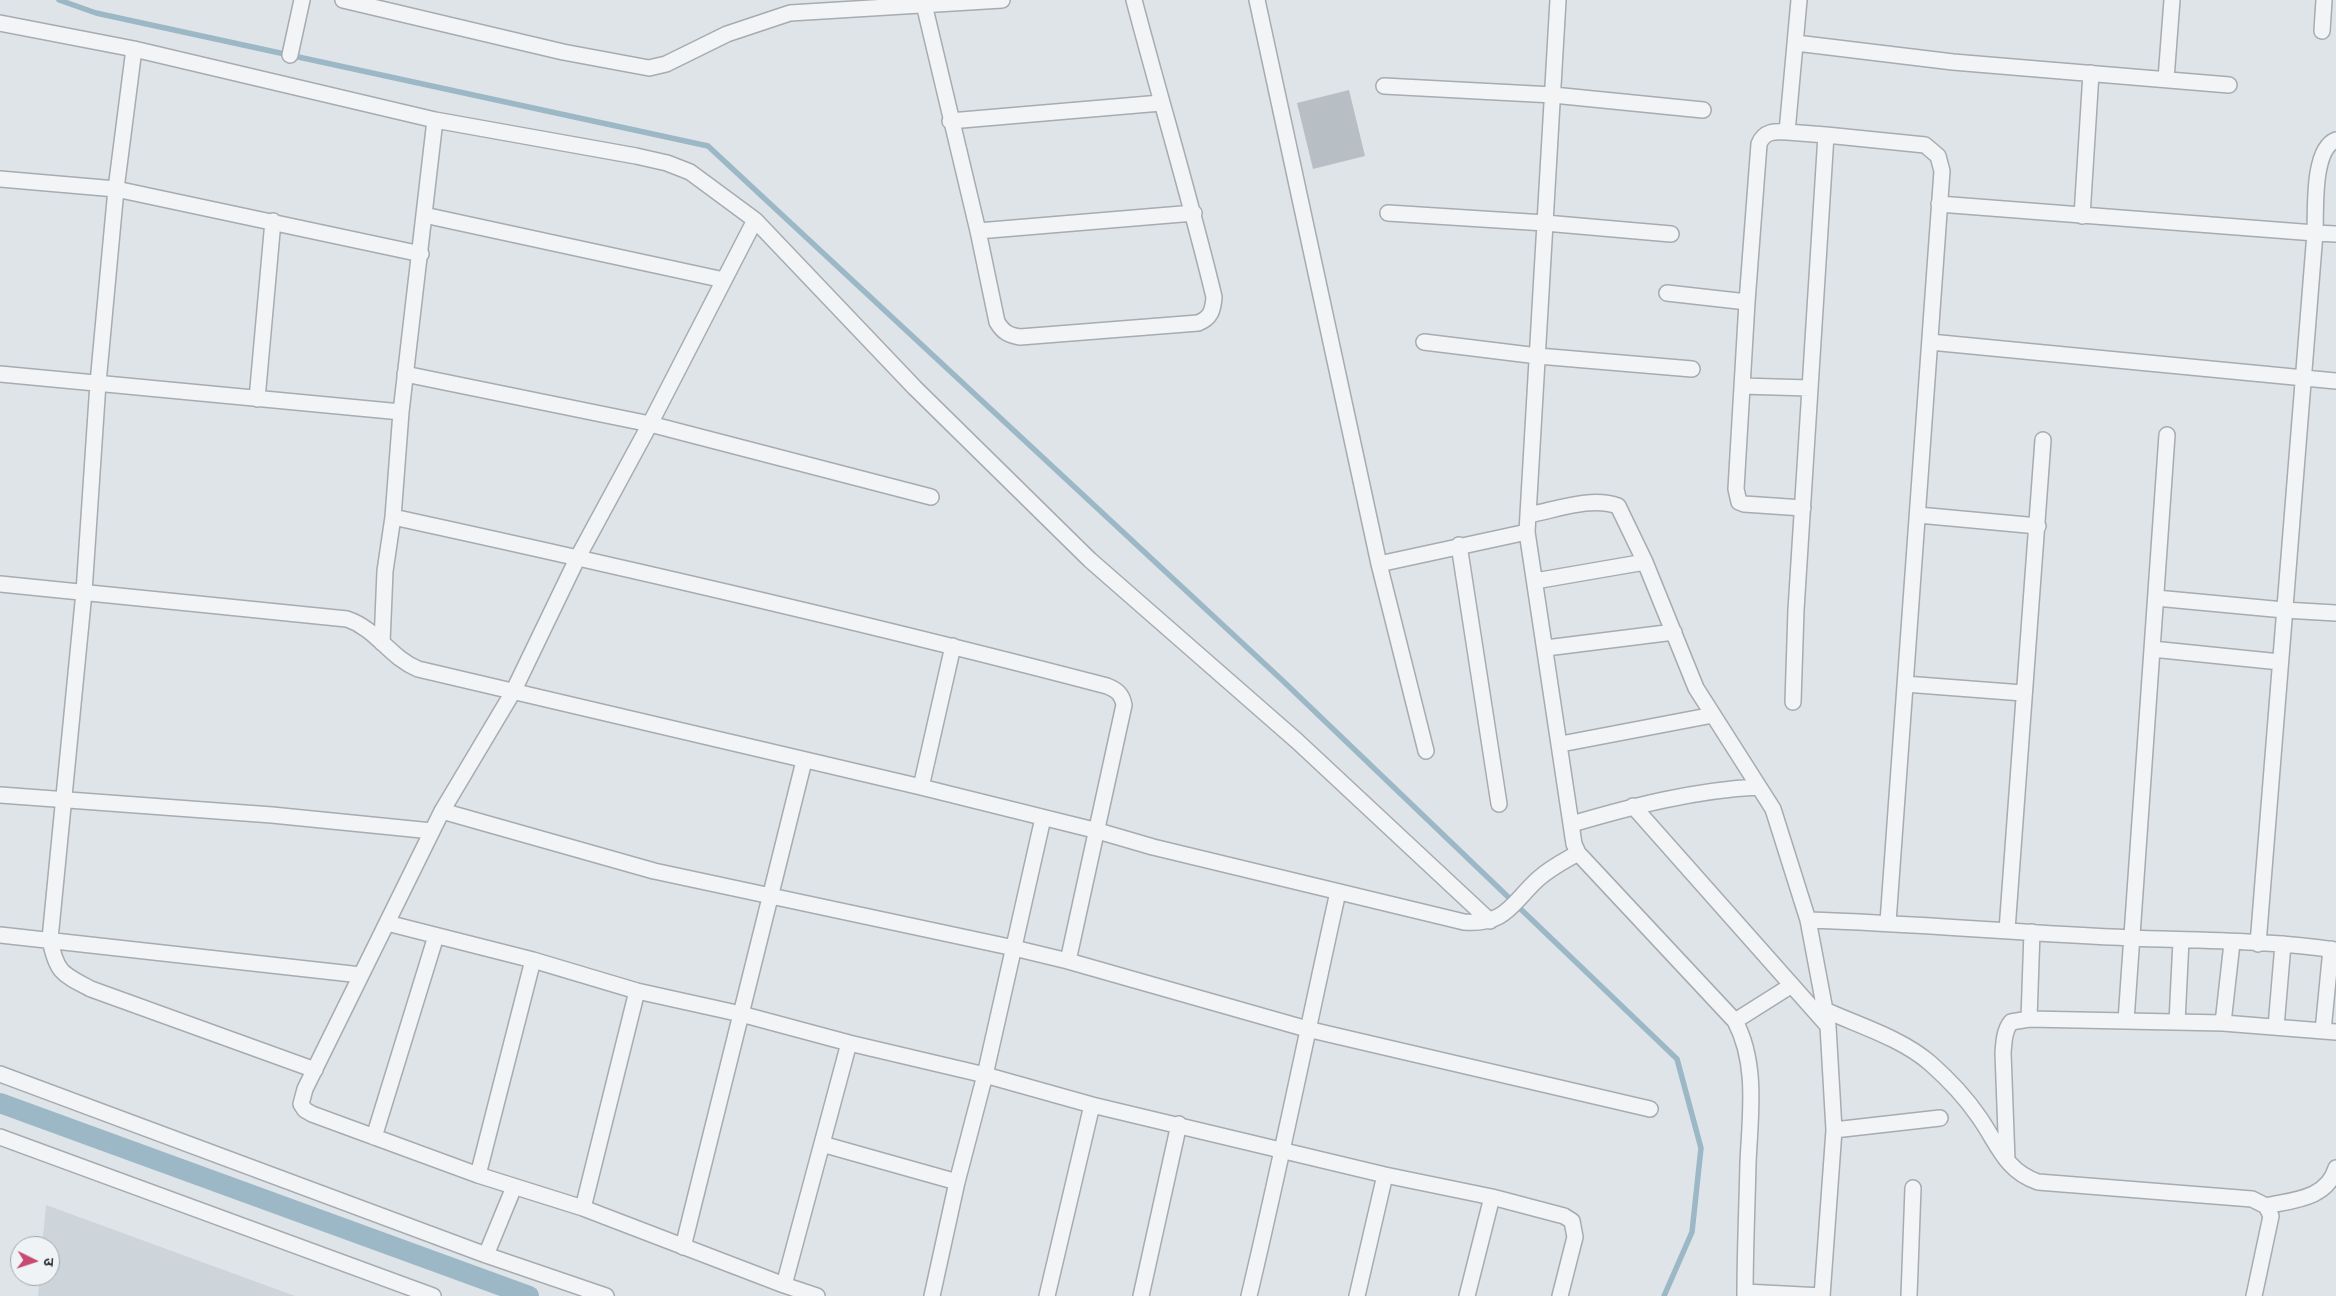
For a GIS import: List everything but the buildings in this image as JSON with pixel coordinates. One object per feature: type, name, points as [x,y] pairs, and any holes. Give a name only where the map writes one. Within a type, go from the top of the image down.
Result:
[{"type":"street","points":[[290,55],[302,0]]},
{"type":"street","points":[[343,0],[563,52],[649,68],[666,64],[788,7],[1002,0]]},
{"type":"street","points":[[923,3],[978,231],[997,322],[1002,330],[1011,336],[1020,337],[1198,323],[1207,319],[1213,309],[1214,297],[1194,213],[1161,103],[1134,0]]},
{"type":"street","points":[[1257,0],[1379,564],[1426,752]]},
{"type":"street","points":[[1528,515],[1596,502],[1608,502],[1618,506],[1645,562],[1696,688],[1772,809],[1808,920],[1828,1026],[1834,1130],[1822,1296],[1745,1294],[1750,1094],[1749,1061],[1744,1038],[1735,1021],[1578,853],[1572,824],[1527,532],[1558,0]]},
{"type":"street","points":[[1787,132],[1799,0]]},
{"type":"street","points":[[2166,79],[2172,0]]},
{"type":"street","points":[[2322,31],[2324,0]]},
{"type":"street","points":[[0,23],[134,49],[436,120],[668,163],[690,172],[755,220],[915,388],[1090,560],[1297,741],[1496,919]]},
{"type":"street","points":[[1796,43],[1953,62],[2229,85]]},
{"type":"street","points":[[134,49],[116,188],[98,383],[84,592],[50,939],[54,962],[66,975],[91,989],[315,1070]]},
{"type":"street","points":[[2082,216],[2090,73]]},
{"type":"street","points":[[1384,86],[1553,95],[1703,110]]},
{"type":"street","points":[[950,121],[1161,103]]},
{"type":"street","points":[[382,643],[385,571],[393,517],[401,412],[436,120]]},
{"type":"street","points":[[1803,508],[1744,504],[1739,502],[1736,489],[1747,302],[1761,138],[1774,131],[1925,145],[1932,149],[1941,162],[1918,515],[1888,922]]},
{"type":"street","points":[[1793,702],[1809,388],[1826,135]]},
{"type":"street","points":[[2258,944],[2284,610],[2305,379],[2320,159],[2327,144],[2336,140]]},
{"type":"street","points":[[0,179],[116,188],[421,254]]},
{"type":"street","points":[[1939,204],[2336,234]]},
{"type":"street","points":[[978,231],[1194,213]]},
{"type":"street","points":[[1388,213],[1545,223],[1671,234]]},
{"type":"street","points":[[424,215],[724,280]]},
{"type":"street","points":[[755,220],[650,424],[578,557],[513,692],[442,810],[315,1070],[301,1104],[305,1110],[478,1176],[583,1208],[784,1286],[818,1296]]},
{"type":"street","points":[[257,399],[273,221]]},
{"type":"street","points":[[1667,293],[1747,302]]},
{"type":"street","points":[[1424,342],[1538,356],[1692,369]]},
{"type":"street","points":[[1930,342],[2336,381]]},
{"type":"street","points":[[0,374],[401,412]]},
{"type":"street","points":[[405,374],[650,424],[932,497]]},
{"type":"street","points":[[1742,386],[1809,388]]},
{"type":"street","points":[[2126,1021],[2167,435]]},
{"type":"street","points":[[2006,930],[2043,440]]},
{"type":"street","points":[[1918,515],[2038,526]]},
{"type":"street","points":[[393,517],[578,557],[954,646],[1117,690],[1123,697],[1124,705],[1098,831],[1068,961]]},
{"type":"street","points":[[1379,564],[1458,545],[1527,532]]},
{"type":"street","points":[[1458,545],[1498,804]]},
{"type":"street","points":[[1535,581],[1645,562]]},
{"type":"street","points":[[0,584],[338,617],[360,623],[404,663],[418,669],[921,787],[1098,831],[1153,848],[1464,922],[1496,919],[1552,868],[1578,853]]},
{"type":"street","points":[[2156,598],[2336,613]]},
{"type":"street","points":[[1546,648],[1674,632]]},
{"type":"street","points":[[921,787],[954,646]]},
{"type":"street","points":[[2152,649],[2280,662]]},
{"type":"street","points":[[1905,684],[2023,693]]},
{"type":"street","points":[[1560,744],[1713,715]]},
{"type":"street","points":[[683,1247],[804,761]]},
{"type":"street","points":[[1572,824],[1634,806],[1729,788],[1759,787]]},
{"type":"street","points":[[0,795],[272,815],[432,831]]},
{"type":"street","points":[[1634,806],[1828,1026]]},
{"type":"street","points":[[442,810],[654,870],[1014,948],[1068,961],[1308,1029],[1650,1109]]},
{"type":"street","points":[[932,1296],[957,1182],[985,1075],[1043,818]]},
{"type":"street","points":[[1249,1296],[1284,1150],[1338,892]]},
{"type":"street","points":[[1808,920],[1888,922],[2132,938],[2284,944],[2333,949],[2329,1031],[2223,1023],[2029,1019],[2011,1022],[2007,1027],[2004,1038],[2007,1160]]},
{"type":"street","points":[[387,923],[534,960],[638,991],[741,1014],[849,1043],[985,1075],[1092,1105],[1179,1124],[1385,1175],[1492,1197],[1564,1216],[1572,1221],[1575,1237],[1560,1296]]},
{"type":"street","points":[[2029,1019],[2032,932]]},
{"type":"street","points":[[0,935],[50,939],[361,975]]},
{"type":"street","points":[[374,1137],[436,936]]},
{"type":"street","points":[[2177,1022],[2181,940]]},
{"type":"street","points":[[2223,1023],[2232,943]]},
{"type":"street","points":[[2276,1027],[2284,944]]},
{"type":"street","points":[[478,1176],[534,960]]},
{"type":"street","points":[[1735,1021],[1792,985]]},
{"type":"street","points":[[583,1208],[638,991]]},
{"type":"street","points":[[1825,1010],[1916,1052],[1932,1065],[1978,1115],[2012,1168],[2025,1178],[2038,1182],[2252,1199],[2266,1206],[2271,1216],[2254,1296]]},
{"type":"street","points":[[784,1286],[849,1043]]},
{"type":"street","points":[[0,1074],[486,1255],[606,1296]]},
{"type":"street","points":[[1047,1296],[1092,1105]]},
{"type":"street","points":[[1834,1130],[1940,1118]]},
{"type":"street","points":[[1141,1296],[1179,1124]]},
{"type":"street","points":[[0,1137],[433,1296]]},
{"type":"street","points":[[822,1144],[957,1182]]},
{"type":"street","points":[[2266,1206],[2312,1196],[2324,1188],[2336,1168]]},
{"type":"street","points":[[1358,1296],[1385,1175]]},
{"type":"street","points":[[486,1255],[514,1187]]},
{"type":"street","points":[[1909,1296],[1913,1188]]},
{"type":"street","points":[[1467,1296],[1492,1197]]},
{"type":"shaded area","points":[[46,1205],[295,1296],[38,1296],[39,1286],[60,1286],[60,1236],[43,1236]]},
{"type":"waterway","points":[[59,0],[96,13],[708,146],[1282,680],[1677,1059],[1701,1148],[1692,1232],[1664,1296]]},
{"type":"waterway","points":[[0,1103],[529,1296]]}]
